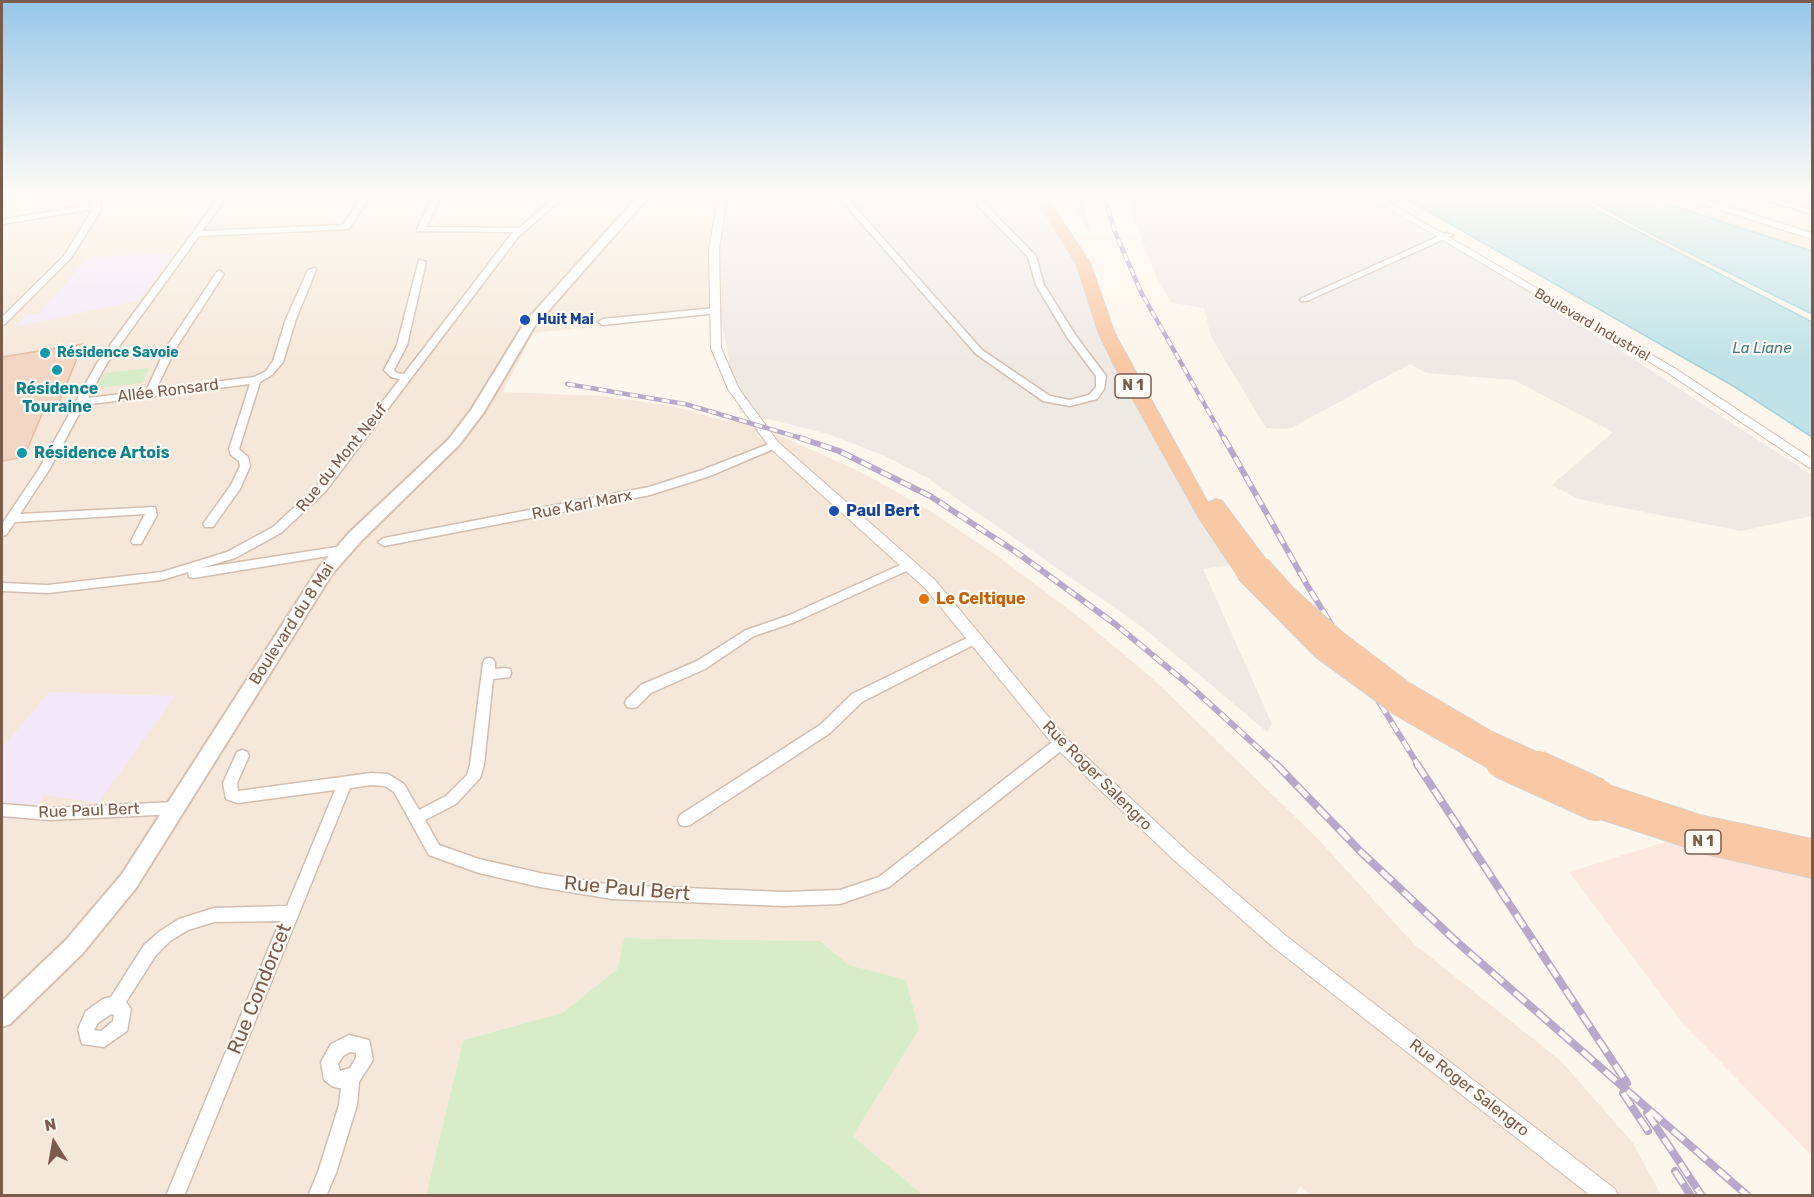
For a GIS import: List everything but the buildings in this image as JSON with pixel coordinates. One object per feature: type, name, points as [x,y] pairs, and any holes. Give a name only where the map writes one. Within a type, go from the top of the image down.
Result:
[{"type":"highway","name":"N 1","points":[[1074,249],[1083,263],[1109,339],[1127,376],[1206,516],[1311,639],[1400,706],[1491,760],[1710,844],[1812,867]]},
{"type":"highway","name":"N 1","points":[[1086,249],[1093,259],[1120,334],[1140,375],[1252,569]]},
{"type":"highway","name":"N 1","points":[[1598,800],[1700,826],[1812,850]]},
{"type":"main road","name":"Boulevard du 8 Mai","points":[[2,1016],[62,959],[129,881],[307,597],[343,550],[454,442],[477,412],[529,325],[597,249]]},
{"type":"street","points":[[2,322],[62,265],[72,249]]},
{"type":"street","points":[[2,532],[44,470],[102,363],[185,249]]},
{"type":"street","name":"Rue du Mont Neuf","points":[[2,587],[48,589],[162,576],[231,555],[286,524],[321,489],[506,249]]},
{"type":"street","name":"Rue Roger Salengro","points":[[714,249],[715,342],[721,364],[748,412],[774,445],[934,588],[1060,743],[1152,830],[1264,929],[1608,1196]]},
{"type":"street","points":[[888,249],[975,349],[1037,394],[1058,402],[1080,402],[1094,396],[1102,383],[1099,371],[1072,337],[1040,285],[1032,255],[1026,249]]},
{"type":"street","points":[[1304,299],[1417,249]]},
{"type":"street","name":"Boulevard Industriel","points":[[1468,249],[1672,371],[1812,464]]},
{"type":"street","name":"Boulevard Industriel","points":[[1469,249],[1674,365],[1812,455]]},
{"type":"street","points":[[407,377],[393,375],[389,370],[402,345],[422,262]]},
{"type":"street","points":[[209,524],[236,486],[245,466],[246,461],[234,449],[256,380],[276,365],[291,319],[312,270]]},
{"type":"street","points":[[149,393],[171,348],[220,274]]},
{"type":"street","points":[[603,322],[715,311]]},
{"type":"street","name":"Allée Ronsard","points":[[80,402],[256,380]]},
{"type":"street","name":"Rue Karl Marx","points":[[384,542],[650,491],[706,473],[774,445]]},
{"type":"street","points":[[11,518],[151,510],[151,515],[138,541]]},
{"type":"street","points":[[162,576],[221,571],[343,550]]},
{"type":"street","points":[[632,703],[646,689],[701,665],[750,633],[791,619],[909,565]]},
{"type":"street","points":[[685,820],[825,729],[856,698],[975,639]]},
{"type":"street","points":[[416,818],[451,800],[473,777],[488,669],[505,672]]},
{"type":"street","name":"Rue Paul Bert","points":[[243,756],[229,788],[234,797],[371,779],[391,782],[399,788],[430,845],[441,854],[492,870],[612,892],[757,898],[840,897],[869,889],[892,877],[1060,743]]},
{"type":"street","name":"Rue Condorcet","points":[[175,1196],[345,782]]},
{"type":"street","name":"Rue Paul Bert","points":[[2,810],[50,813],[176,808]]},
{"type":"street","points":[[115,1005],[150,950],[165,936],[184,924],[213,915],[291,914]]},
{"type":"street","points":[[317,1196],[327,1173],[348,1106],[351,1077]]},
{"type":"shaded area","points":[[2,249],[722,249],[720,314],[533,333],[503,392],[604,396],[671,406],[730,422],[733,420],[761,427],[863,473],[927,509],[1000,558],[1076,615],[1150,676],[1317,838],[1414,944],[1561,1061],[1633,1143],[1661,1195],[1310,1196],[1300,1186],[1295,1196],[923,1195],[853,1136],[919,1030],[906,981],[849,965],[820,941],[624,938],[617,969],[562,1013],[463,1040],[426,1195],[2,1196]]},
{"type":"shaded area","points":[[721,249],[1066,249],[1074,261],[1105,350],[1203,528],[1230,565],[1203,569],[1272,724],[1267,732],[1145,629],[926,477],[885,456],[828,434],[739,412],[720,314]]},
{"type":"shaded area","points":[[1146,249],[1455,249],[1539,298],[1812,475],[1812,516],[1741,531],[1578,499],[1552,485],[1613,432],[1514,380],[1426,373],[1410,364],[1289,429],[1266,428],[1211,337],[1204,308],[1172,303],[1158,282]]},
{"type":"shaded area","points":[[173,254],[139,300],[15,327],[27,314],[40,314],[44,308],[39,308],[46,305],[89,257]]},
{"type":"shaded area","points":[[49,692],[175,696],[98,803],[44,795],[37,805],[2,802],[2,748]]},
{"type":"shaded area","points":[[1665,842],[1812,877],[1812,1156],[1683,1024],[1569,872]]},
{"type":"green space","points":[[149,368],[142,383],[96,388],[104,373]]},
{"type":"green space","points":[[624,938],[820,941],[849,965],[906,980],[919,1030],[853,1136],[923,1195],[426,1195],[463,1040],[562,1013],[617,969]]},
{"type":"water","name":"La Liane","points":[[1494,249],[1672,249],[1812,322],[1812,437],[1735,387]]},
{"type":"water","name":"La Liane","points":[[1681,249],[1805,249],[1812,251],[1812,314]]},
{"type":"railway","points":[[1122,249],[1141,292],[1224,439]]},
{"type":"railway","points":[[567,384],[685,404],[804,439]]},
{"type":"railway","points":[[800,438],[839,451],[930,496],[1019,554],[1115,624],[1189,685],[1277,765]]},
{"type":"railway","points":[[1224,438],[1307,585],[1418,765]]},
{"type":"railway","points":[[1417,764],[1627,1083]]},
{"type":"railway","points":[[1277,765],[1361,852],[1457,942],[1748,1196]]},
{"type":"railway","points":[[1623,1093],[1648,1131]]},
{"type":"railway","points":[[1647,1113],[1702,1196]]},
{"type":"railway","points":[[1675,1171],[1691,1196]]},
{"type":"place","name":"Huit Mai","points":[[525,320]]},
{"type":"place","name":"Résidence Savoie","points":[[45,353]]},
{"type":"place","name":"Résidence Touraine","points":[[57,370]]},
{"type":"place","name":"Résidence Artois","points":[[22,453]]},
{"type":"place","name":"Paul Bert","points":[[834,511]]},
{"type":"place","name":"Le Celtique","points":[[924,599]]}]
